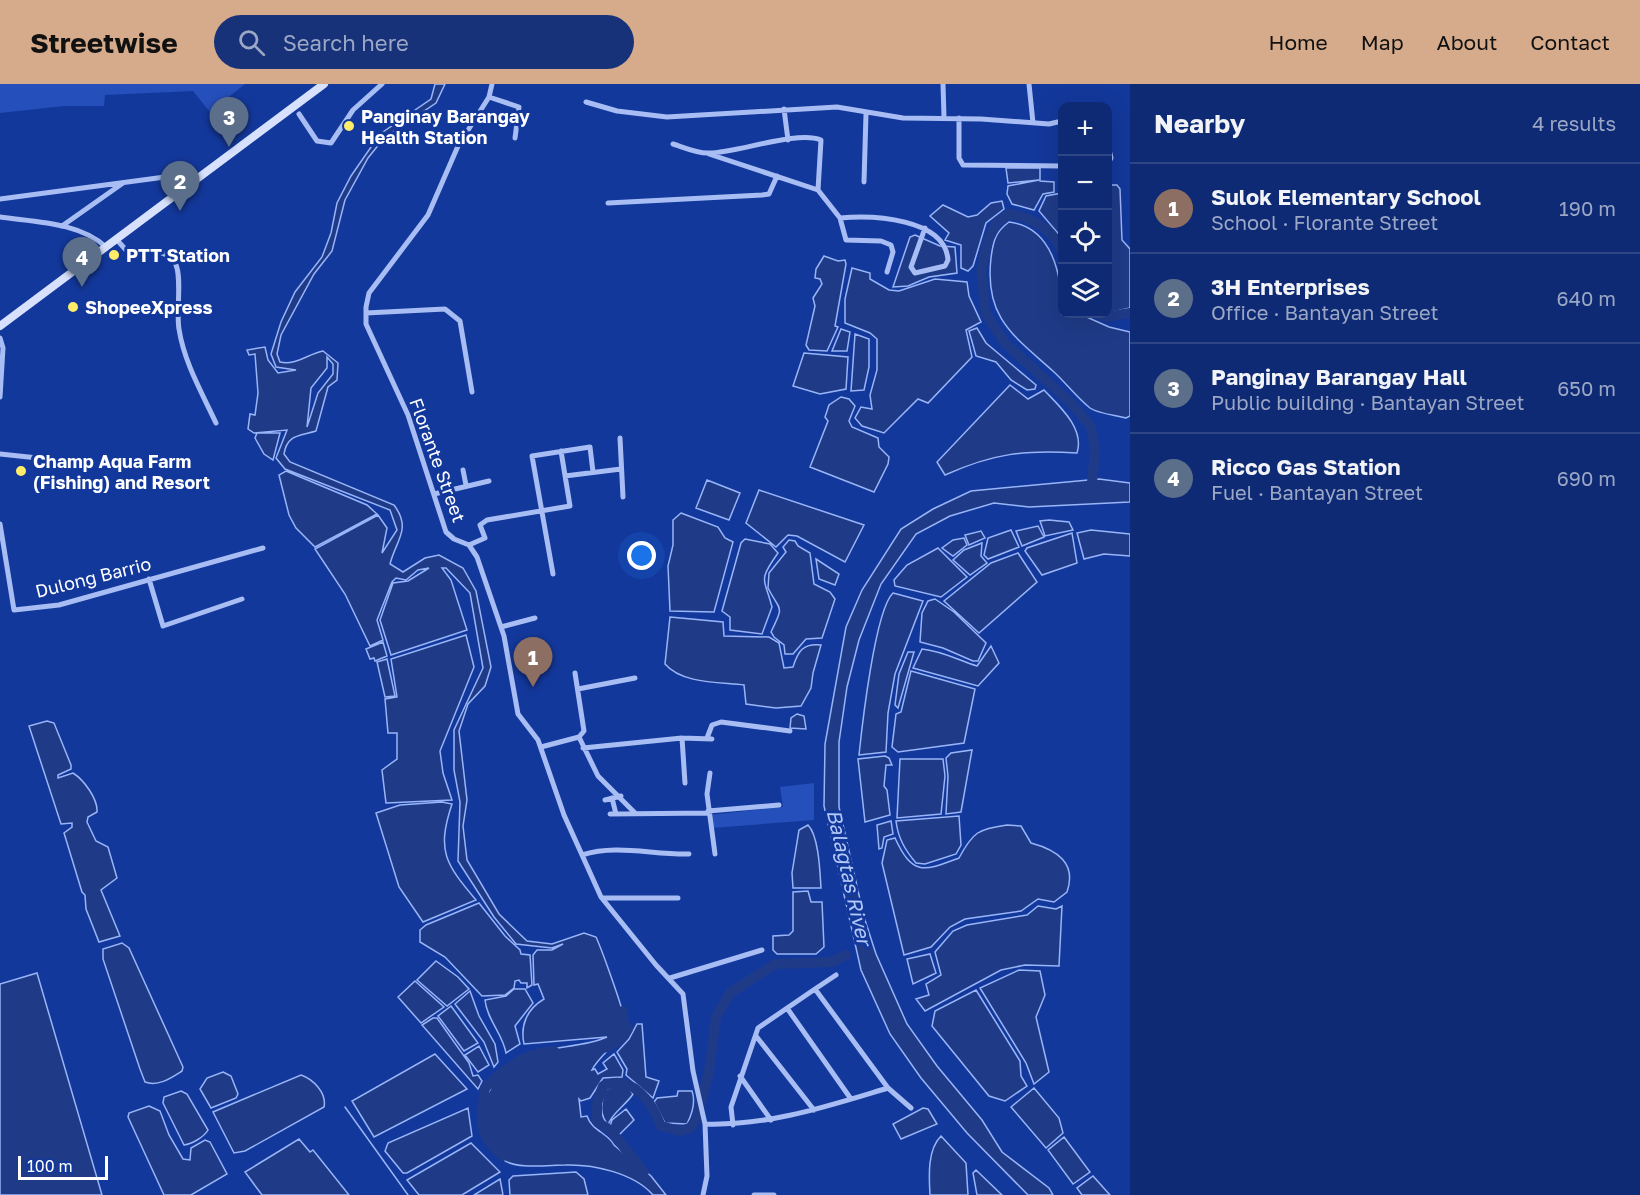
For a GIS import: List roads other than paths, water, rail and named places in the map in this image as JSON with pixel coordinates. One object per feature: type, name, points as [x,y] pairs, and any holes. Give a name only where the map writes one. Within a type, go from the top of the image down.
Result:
[{"type":"main road","points":[[0,326],[296,111],[324,84]]},
{"type":"street","points":[[296,111],[317,141],[331,143],[353,110],[382,84]]},
{"type":"street","points":[[472,392],[460,321],[450,312],[445,309],[366,313],[369,293],[428,215],[458,146],[489,97],[492,84]]},
{"type":"street","points":[[942,84],[944,117]]},
{"type":"street","points":[[1029,84],[1033,123]]},
{"type":"street","points":[[489,97],[519,107],[515,138]]},
{"type":"street","points":[[586,102],[617,111],[667,117],[837,107],[866,114],[903,118],[944,117],[1049,124],[1058,122]]},
{"type":"street","points":[[784,109],[788,140]]},
{"type":"street","points":[[864,182],[866,114]]},
{"type":"street","points":[[959,118],[959,158],[963,165],[1058,166]]},
{"type":"street","points":[[709,153],[815,137],[821,140],[818,190]]},
{"type":"street","points":[[673,144],[709,153],[818,190],[840,218],[846,240],[881,241],[891,245],[893,252],[887,272]]},
{"type":"street","points":[[608,203],[769,194],[777,176]]},
{"type":"street","points":[[0,199],[165,177],[171,180],[179,194]]},
{"type":"street","points":[[62,226],[124,182]]},
{"type":"street","points":[[0,217],[62,226],[92,236],[106,247]]},
{"type":"street","points":[[840,218],[885,219],[925,228],[944,248],[948,260],[945,266],[915,273],[910,267],[925,228]]},
{"type":"street","points":[[117,240],[126,249],[159,251],[167,255],[176,265],[179,329],[195,378],[216,423]]},
{"type":"street","name":"Florante Street","points":[[366,313],[366,324],[408,415],[446,532],[454,539],[469,545],[477,557],[501,627],[518,714],[535,735],[541,747],[561,806],[582,855],[603,898],[656,965],[683,994],[693,1071],[705,1124],[707,1176],[703,1195]]},
{"type":"street","points":[[0,338],[3,348],[0,398]]},
{"type":"street","points":[[620,438],[623,497]]},
{"type":"street","points":[[553,574],[532,456],[591,447],[593,472]]},
{"type":"street","points":[[469,545],[485,538],[480,525],[487,520],[570,506],[561,451]]},
{"type":"street","points":[[0,454],[66,461]]},
{"type":"street","points":[[565,476],[621,469]]},
{"type":"street","points":[[463,470],[466,485]]},
{"type":"street","points":[[434,494],[489,481]]},
{"type":"street","name":"Dulong Barrio","points":[[0,524],[14,610],[59,605],[263,548]]},
{"type":"street","points":[[149,579],[163,626],[242,599]]},
{"type":"street","points":[[501,627],[535,618]]},
{"type":"street","points":[[541,747],[579,738],[584,731],[575,673]]},
{"type":"street","points":[[578,689],[635,678]]},
{"type":"street","points":[[583,748],[682,738],[709,739],[712,725],[721,722],[790,731]]},
{"type":"street","points":[[579,738],[602,781],[621,796],[635,813]]},
{"type":"street","points":[[682,738],[685,783]]},
{"type":"street","points":[[710,772],[708,812],[715,854]]},
{"type":"street","points":[[605,800],[621,796]]},
{"type":"street","points":[[612,798],[613,814],[708,812],[778,805]]},
{"type":"street","points":[[582,855],[609,849],[658,855],[688,854]]},
{"type":"street","points":[[603,898],[678,898]]},
{"type":"street","points":[[670,978],[762,950]]},
{"type":"street","points":[[733,1125],[730,1107],[758,1028],[836,975]]},
{"type":"street","points":[[815,989],[888,1088],[911,1108]]},
{"type":"street","points":[[787,1008],[851,1099]]},
{"type":"street","points":[[756,1036],[814,1110]]},
{"type":"street","points":[[740,1076],[771,1120]]},
{"type":"street","points":[[705,1124],[733,1125],[771,1120],[888,1088]]},
{"type":"street","points":[[754,1195],[774,1195]]},
{"type":"water","points":[[435,84],[445,84],[436,103],[384,138],[368,158],[345,200],[332,251],[314,274],[281,335],[277,354],[280,362],[296,361],[323,351],[338,363],[337,380],[328,387],[316,431],[291,439],[284,454],[290,462],[394,505],[402,521],[402,528],[390,564],[403,572],[425,558],[439,555],[463,568],[476,591],[491,667],[485,686],[468,704],[459,731],[467,800],[463,826],[467,860],[499,914],[527,941],[552,944],[584,933],[596,937],[618,997],[625,1025],[620,1037],[592,1070],[595,1069],[598,1074],[607,1069],[603,1063],[614,1054],[623,1070],[622,1077],[603,1078],[590,1098],[581,1101],[579,1099],[581,1117],[587,1116],[592,1125],[651,1176],[666,1195],[653,1195],[635,1181],[600,1168],[576,1165],[515,1165],[502,1159],[491,1146],[483,1112],[487,1096],[495,1081],[511,1064],[533,1053],[584,1044],[607,1037],[524,1044],[523,1030],[526,1018],[544,999],[538,984],[534,985],[533,955],[537,950],[552,950],[563,944],[552,948],[516,944],[494,917],[458,861],[460,802],[454,770],[454,730],[483,668],[470,593],[446,568],[442,568],[451,580],[467,630],[391,655],[380,620],[393,583],[408,581],[429,568],[418,570],[406,580],[396,578],[392,582],[377,620],[383,640],[370,646],[345,594],[315,549],[378,515],[387,528],[382,553],[397,530],[390,510],[285,469],[276,458],[287,430],[254,433],[248,429],[250,414],[255,415],[258,393],[255,354],[249,355],[247,350],[265,347],[268,360],[278,373],[296,370],[276,367],[271,354],[281,322],[295,292],[322,257],[331,233],[337,203],[351,176],[380,134],[431,99]],"holes":[[[327,357],[333,364],[333,374],[318,393],[307,427],[311,388],[327,368]]]},
{"type":"water","points":[[1006,168],[1040,168],[1040,181],[1054,182],[1054,192],[1043,194],[1034,210],[1012,204],[1007,194],[1008,186],[1039,180],[1008,183]]},
{"type":"water","points":[[1112,185],[1117,185],[1120,189],[1122,240],[1130,249],[1130,308],[1112,312]]},
{"type":"water","points":[[1058,194],[1058,233],[1039,211],[1046,196]]},
{"type":"water","points":[[1002,201],[1004,209],[986,223],[973,266],[968,271],[961,268],[961,245],[945,240],[949,233],[930,216],[943,205],[968,217],[977,215],[991,203]]},
{"type":"water","points":[[1009,222],[1024,226],[1036,233],[1045,243],[1058,275],[1058,318],[1089,318],[1109,327],[1130,332],[1130,416],[1126,418],[1090,408],[1005,324],[992,296],[990,279],[994,242]]},
{"type":"water","points":[[915,235],[940,246],[955,247],[957,273],[929,277],[908,286],[893,287],[910,237]]},
{"type":"water","points":[[824,256],[838,261],[845,260],[846,264],[835,326],[838,327],[827,351],[809,350],[806,345],[815,306],[813,298],[822,284],[820,279],[815,278],[816,269]]},
{"type":"water","points":[[852,268],[870,273],[870,279],[889,290],[899,291],[935,279],[967,282],[969,296],[981,322],[966,330],[972,357],[928,403],[918,399],[884,433],[862,426],[855,418],[861,407],[872,409],[870,395],[877,370],[877,339],[870,333],[845,323],[845,299]]},
{"type":"water","points":[[977,328],[986,343],[1036,385],[1035,389],[1027,390],[1011,380],[996,362],[976,356],[969,331]]},
{"type":"water","points":[[841,329],[850,332],[847,351],[832,351]]},
{"type":"water","points":[[855,334],[869,339],[869,367],[864,390],[851,391]]},
{"type":"water","points":[[804,353],[848,357],[846,389],[820,394],[793,386]]},
{"type":"water","points":[[1010,385],[1028,399],[1044,390],[1074,426],[1078,444],[1077,453],[1041,452],[1010,455],[979,462],[945,475],[937,462]]},
{"type":"water","points":[[841,397],[849,399],[855,406],[849,421],[852,427],[878,438],[879,447],[889,457],[888,464],[874,492],[810,467],[828,421],[825,417],[829,405]]},
{"type":"water","points":[[257,433],[280,433],[273,460],[264,454],[255,438]]},
{"type":"water","points":[[286,471],[367,505],[377,514],[315,547],[296,528],[289,515],[279,475]]},
{"type":"water","name":"Balagtas River","points":[[1099,479],[1130,483],[1130,502],[1029,507],[994,503],[950,516],[916,534],[881,584],[859,640],[847,687],[839,742],[839,807],[864,917],[876,954],[907,1024],[937,1066],[982,1120],[1002,1152],[1049,1188],[1053,1195],[1028,1195],[967,1133],[921,1078],[890,1034],[861,970],[824,806],[825,744],[846,627],[862,590],[901,529],[933,509],[971,491]]},
{"type":"water","points":[[707,480],[740,493],[729,520],[696,508]]},
{"type":"water","points":[[759,490],[864,525],[845,562],[797,536],[788,535],[776,547],[746,523]]},
{"type":"water","points":[[681,513],[718,527],[725,538],[733,542],[714,612],[670,611],[668,566],[673,545],[673,520]]},
{"type":"water","points":[[1040,521],[1069,522],[1073,530],[1045,536]]},
{"type":"water","points":[[1038,526],[1044,537],[1022,546],[1016,531]]},
{"type":"water","points":[[1011,530],[1019,547],[988,559],[984,555],[988,538]]},
{"type":"water","points":[[1091,530],[1130,534],[1130,556],[1104,554],[1084,559],[1077,533]]},
{"type":"water","points":[[981,531],[985,538],[969,545],[965,535]]},
{"type":"water","points":[[1072,533],[1077,563],[1042,575],[1025,551],[1027,548]]},
{"type":"water","points":[[964,538],[967,545],[953,556],[942,548],[953,540]]},
{"type":"water","points":[[745,539],[770,544],[778,553],[764,579],[772,607],[762,634],[730,630],[730,617],[722,611],[741,543]]},
{"type":"water","points":[[789,540],[795,541],[798,546],[810,553],[814,584],[830,592],[835,599],[822,638],[806,639],[793,654],[785,654],[784,645],[771,632],[778,617],[779,608],[768,588],[769,573],[786,552],[783,547]]},
{"type":"water","points":[[982,543],[981,556],[987,563],[970,575],[953,560],[964,550]]},
{"type":"water","points":[[938,548],[967,577],[941,597],[895,586],[894,580],[907,565]]},
{"type":"water","points":[[1018,553],[1037,582],[979,633],[944,601],[991,563]]},
{"type":"water","points":[[816,559],[839,574],[835,585],[819,579]]},
{"type":"water","points":[[893,593],[923,601],[895,674],[888,713],[886,752],[859,755],[875,644],[886,604]]},
{"type":"water","points":[[935,599],[954,612],[986,643],[978,661],[920,642],[922,613],[928,601]]},
{"type":"water","points":[[670,617],[723,622],[724,636],[769,637],[779,643],[784,668],[793,667],[802,649],[810,645],[821,645],[811,688],[801,706],[776,708],[746,704],[744,685],[691,679],[672,671],[665,664]]},
{"type":"water","points":[[466,635],[474,667],[440,751],[443,773],[452,800],[386,803],[382,770],[397,759],[397,733],[388,733],[385,699],[397,697],[391,659]]},
{"type":"water","points":[[383,642],[387,656],[375,661],[374,658],[370,659],[366,649]]},
{"type":"water","points":[[991,646],[999,663],[978,686],[913,668],[922,649],[977,666]]},
{"type":"water","points":[[908,652],[914,652],[898,708],[895,705],[899,674]]},
{"type":"water","points":[[387,659],[395,696],[385,697],[377,662]]},
{"type":"water","points":[[911,671],[975,689],[964,743],[898,752],[892,747],[896,714],[901,712]]},
{"type":"water","points":[[797,714],[804,716],[806,729],[790,728],[791,718]]},
{"type":"water","points":[[47,721],[54,723],[71,765],[71,769],[58,775],[58,778],[73,773],[86,785],[95,801],[97,812],[88,817],[87,822],[96,841],[108,847],[117,878],[101,890],[120,936],[99,942],[86,909],[85,895],[82,892],[64,833],[72,827],[72,823],[61,824],[29,726]]},
{"type":"water","points":[[972,750],[961,812],[946,814],[948,776],[946,758],[951,753]]},
{"type":"water","points":[[885,756],[889,758],[892,765],[886,765],[884,786],[887,790],[890,815],[865,822],[858,759]]},
{"type":"water","points":[[900,759],[943,759],[945,776],[941,814],[897,818]]},
{"type":"water","points":[[442,802],[452,804],[445,834],[447,856],[457,877],[476,900],[423,922],[399,887],[376,813],[400,805]]},
{"type":"water","points":[[959,816],[961,845],[956,854],[925,864],[916,863],[903,844],[896,821]]},
{"type":"water","points":[[891,821],[893,834],[884,837],[882,848],[879,849],[877,825]]},
{"type":"water","points":[[808,825],[817,846],[821,888],[793,888],[792,873],[799,830]]},
{"type":"water","points":[[1007,825],[1021,826],[1031,843],[1049,850],[1062,859],[1069,873],[1067,892],[1054,902],[1038,899],[1021,911],[965,919],[950,927],[931,947],[904,955],[882,863],[887,840],[895,838],[901,851],[914,865],[928,868],[959,858],[968,842],[977,833]]},
{"type":"water","points":[[808,891],[811,902],[822,902],[824,947],[816,954],[777,954],[773,950],[773,936],[789,935],[793,931],[793,892]]},
{"type":"water","points":[[479,903],[521,954],[530,955],[532,985],[527,988],[527,983],[521,983],[519,980],[515,981],[514,988],[505,995],[482,996],[445,957],[420,942],[420,930],[426,925]]},
{"type":"water","points":[[1038,906],[1056,909],[1062,906],[1059,966],[1025,965],[1001,970],[925,1011],[916,999],[929,995],[926,984],[941,975],[935,952],[953,931],[967,925],[1027,915]]},
{"type":"water","points":[[122,943],[129,948],[183,1067],[182,1071],[160,1083],[145,1082],[103,959],[103,949]]},
{"type":"water","points":[[930,954],[936,973],[913,984],[907,959]]},
{"type":"water","points":[[436,961],[458,977],[469,989],[447,1006],[417,980]]},
{"type":"water","points":[[1019,970],[1040,971],[1045,995],[1036,1017],[1049,1072],[1034,1084],[1026,1063],[980,988]]},
{"type":"water","points":[[37,973],[102,1195],[0,1195],[0,984]]},
{"type":"water","points":[[415,981],[444,1007],[421,1023],[398,997]]},
{"type":"water","points":[[514,989],[525,989],[533,1003],[515,1026],[520,1044],[506,1053],[485,1000],[506,996]]},
{"type":"water","points":[[976,990],[1020,1061],[1021,1076],[1027,1086],[1005,1101],[989,1096],[932,1026],[935,1011]]},
{"type":"water","points":[[470,991],[479,1016],[495,1044],[498,1062],[494,1067],[484,1042],[455,1004]]},
{"type":"water","points":[[451,1006],[478,1043],[464,1051],[438,1016]]},
{"type":"water","points":[[437,1018],[469,1063],[473,1076],[478,1075],[482,1081],[478,1089],[422,1025]]},
{"type":"water","points":[[637,1024],[642,1024],[646,1077],[659,1081],[653,1098],[626,1075],[627,1069],[617,1052],[629,1039]]},
{"type":"water","points":[[479,1046],[489,1065],[478,1072],[465,1055]]},
{"type":"water","points":[[435,1054],[467,1089],[374,1137],[352,1101]]},
{"type":"water","points":[[223,1072],[231,1076],[238,1094],[236,1098],[211,1108],[200,1089],[207,1078]]},
{"type":"water","points":[[301,1075],[318,1087],[323,1097],[324,1107],[245,1151],[234,1153],[213,1112]]},
{"type":"water","points":[[619,1084],[626,1084],[633,1094],[612,1117],[608,1125],[602,1113],[605,1090]]},
{"type":"water","points":[[1034,1088],[1059,1118],[1063,1133],[1046,1148],[1011,1107]]},
{"type":"water","points":[[181,1091],[187,1094],[208,1130],[198,1140],[184,1145],[163,1103],[164,1097]]},
{"type":"water","points":[[678,1091],[692,1091],[693,1104],[687,1124],[665,1123],[654,1102],[657,1098],[677,1096]]},
{"type":"water","points":[[149,1106],[160,1111],[169,1135],[183,1159],[190,1160],[191,1148],[205,1140],[210,1142],[227,1174],[191,1195],[164,1195],[128,1117],[129,1113]]},
{"type":"water","points":[[468,1108],[472,1136],[407,1173],[403,1173],[385,1151],[388,1143]]},
{"type":"water","points":[[923,1108],[928,1109],[937,1124],[901,1139],[893,1124]]},
{"type":"water","points":[[626,1109],[634,1120],[619,1135],[610,1126],[612,1120]]},
{"type":"water","points":[[941,1136],[966,1163],[968,1195],[930,1195],[931,1156]]},
{"type":"water","points":[[1064,1137],[1090,1172],[1073,1184],[1048,1150]]},
{"type":"water","points":[[299,1139],[310,1152],[313,1150],[349,1195],[262,1195],[245,1172]]},
{"type":"water","points":[[471,1143],[500,1172],[462,1195],[419,1195],[407,1180]]},
{"type":"water","points":[[976,1170],[1002,1195],[977,1195],[973,1173]]},
{"type":"water","points":[[576,1172],[584,1179],[588,1195],[510,1195],[509,1180],[513,1176]]},
{"type":"water","points":[[1093,1176],[1110,1195],[1082,1195],[1077,1188]]},
{"type":"water","points":[[500,1179],[503,1195],[474,1195]]},
{"type":"waterway","points":[[1058,244],[1048,230],[1026,218],[1009,214],[997,222],[988,240],[981,271],[986,314],[1005,343],[1072,404],[1091,427],[1095,450],[1091,493]]},
{"type":"waterway","points":[[1112,316],[1130,313]]},
{"type":"waterway","points":[[644,1172],[610,1130],[597,1122],[597,1103],[603,1086],[623,1083],[632,1087],[646,1099],[661,1126],[680,1131],[690,1128],[696,1120],[709,1071],[716,1017],[730,993],[775,964],[832,962],[846,955]]},
{"type":"waterway","points":[[597,1049],[612,1045],[628,1029],[623,1021],[623,1011]]},
{"type":"waterway","points":[[503,1156],[485,1134],[482,1117],[485,1088],[500,1074],[525,1058],[554,1051]]},
{"type":"waterway","points":[[345,1107],[408,1195]]},
{"type":"place","name":"Panginay Barangay Health Station","points":[[349,126]]},
{"type":"place","name":"Panginay Barangay Hall","points":[[229,147]]},
{"type":"place","name":"3H Enterprises","points":[[180,211]]},
{"type":"place","name":"PTT Station","points":[[114,255]]},
{"type":"place","name":"Ricco Gas Station","points":[[82,287]]},
{"type":"place","name":"ShopeeXpress","points":[[73,307]]},
{"type":"place","name":"Champ Aqua Farm (Fishing) and Resort","points":[[21,471]]},
{"type":"place","name":"Sulok Elementary School","points":[[533,687]]}]
